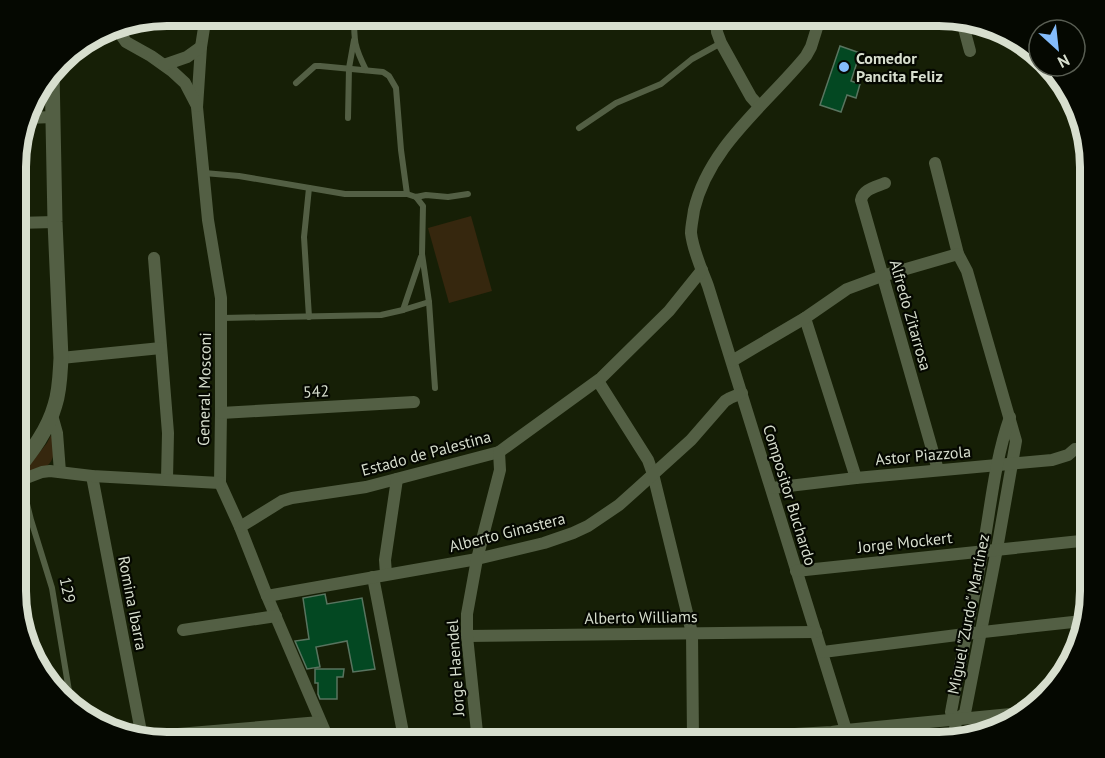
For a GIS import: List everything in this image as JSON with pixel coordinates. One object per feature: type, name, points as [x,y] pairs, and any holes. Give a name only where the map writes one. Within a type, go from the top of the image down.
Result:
[{"type":"street","name":"General Mosconi","points":[[204,26],[197,107],[208,220],[221,298],[220,483],[325,732]]},
{"type":"street","points":[[717,26],[721,43],[751,97],[759,106]]},
{"type":"street","name":"Compositor Buchardo","points":[[818,26],[806,56],[759,106],[718,156],[697,196],[691,233],[846,730]]},
{"type":"street","points":[[964,28],[970,51]]},
{"type":"street","points":[[120,34],[126,42],[172,71],[185,84],[197,107]]},
{"type":"street","points":[[164,65],[187,57],[201,47]]},
{"type":"street","points":[[26,462],[52,415],[58,393],[61,358],[52,84]]},
{"type":"street","points":[[34,118],[53,117]]},
{"type":"street","name":"Miguel \"Zurdo\" Martínez","points":[[936,163],[958,254],[967,271],[1010,417],[1016,441],[965,713],[956,720],[951,712],[998,465],[1010,417]]},
{"type":"street","name":"Alfredo Zitarrosa","points":[[885,183],[866,191],[861,200],[938,470]]},
{"type":"street","points":[[26,223],[55,222]]},
{"type":"street","points":[[732,361],[805,318],[848,289],[882,276],[958,254]]},
{"type":"street","points":[[154,258],[168,433],[167,479]]},
{"type":"street","name":"Estado de Palestina","points":[[240,527],[282,501],[292,498],[366,487],[499,452],[598,381],[669,311],[702,270]]},
{"type":"street","points":[[805,318],[856,478]]},
{"type":"street","points":[[61,358],[161,348]]},
{"type":"street","points":[[598,381],[648,460],[653,474],[692,633],[699,732]]},
{"type":"street","name":"Alberto Ginastera","points":[[267,596],[477,559],[544,543],[573,533],[588,526],[619,505],[691,440],[725,401],[742,393]]},
{"type":"street","name":"542","points":[[221,413],[414,402]]},
{"type":"street","points":[[52,415],[57,433],[60,472]]},
{"type":"street","name":"Astor Piazzola","points":[[772,488],[1052,460],[1068,455],[1075,449]]},
{"type":"street","name":"Jorge Haendel","points":[[477,732],[466,614],[477,559],[500,470],[499,452]]},
{"type":"street","points":[[26,475],[60,472],[220,483]]},
{"type":"street","name":"Romina Ibarra","points":[[92,476],[140,730]]},
{"type":"street","points":[[386,574],[385,560],[397,479]]},
{"type":"street","name":"Jorge Mockert","points":[[796,571],[1079,541]]},
{"type":"street","points":[[373,577],[403,732]]},
{"type":"street","points":[[183,630],[276,616]]},
{"type":"street","points":[[823,652],[1076,622]]},
{"type":"street","name":"Alberto Williams","points":[[467,636],[816,632]]},
{"type":"street","points":[[842,732],[1007,715]]},
{"type":"street","points":[[955,731],[956,720]]},
{"type":"street","points":[[201,732],[320,722]]},
{"type":"lane","points":[[348,118],[349,68],[354,26]]},
{"type":"lane","points":[[354,40],[356,51],[366,70]]},
{"type":"lane","points":[[579,128],[616,103],[661,84],[692,59],[721,43]]},
{"type":"lane","points":[[296,83],[315,66],[387,73],[396,88],[407,194]]},
{"type":"lane","points":[[204,172],[345,194],[407,194],[416,197],[426,195],[448,197],[468,194]]},
{"type":"lane","points":[[309,188],[304,237],[309,317]]},
{"type":"lane","points":[[416,197],[423,206],[422,254],[429,302],[435,388]]},
{"type":"lane","points":[[403,310],[422,254]]},
{"type":"lane","points":[[222,318],[381,315],[429,302]]},
{"type":"lane","name":"129","points":[[26,503],[51,588],[69,693]]},
{"type":"shaded area","points":[[471,216],[492,291],[449,303],[428,228]]},
{"type":"shaded area","points":[[51,435],[54,450],[51,461],[43,468],[27,471],[28,467]]},
{"type":"building","name":"Comedor Pancita Feliz","points":[[840,46],[860,53],[851,81],[860,84],[856,98],[847,95],[841,112],[820,105]]},
{"type":"building","points":[[325,594],[327,604],[362,598],[375,669],[353,672],[347,641],[316,647],[320,667],[307,669],[295,641],[309,639],[303,598]]},
{"type":"building","points":[[315,669],[344,669],[343,677],[337,677],[337,699],[320,699],[318,683],[315,683]]},
{"type":"place","name":"Comedor Pancita Feliz","points":[[844,67]]}]
